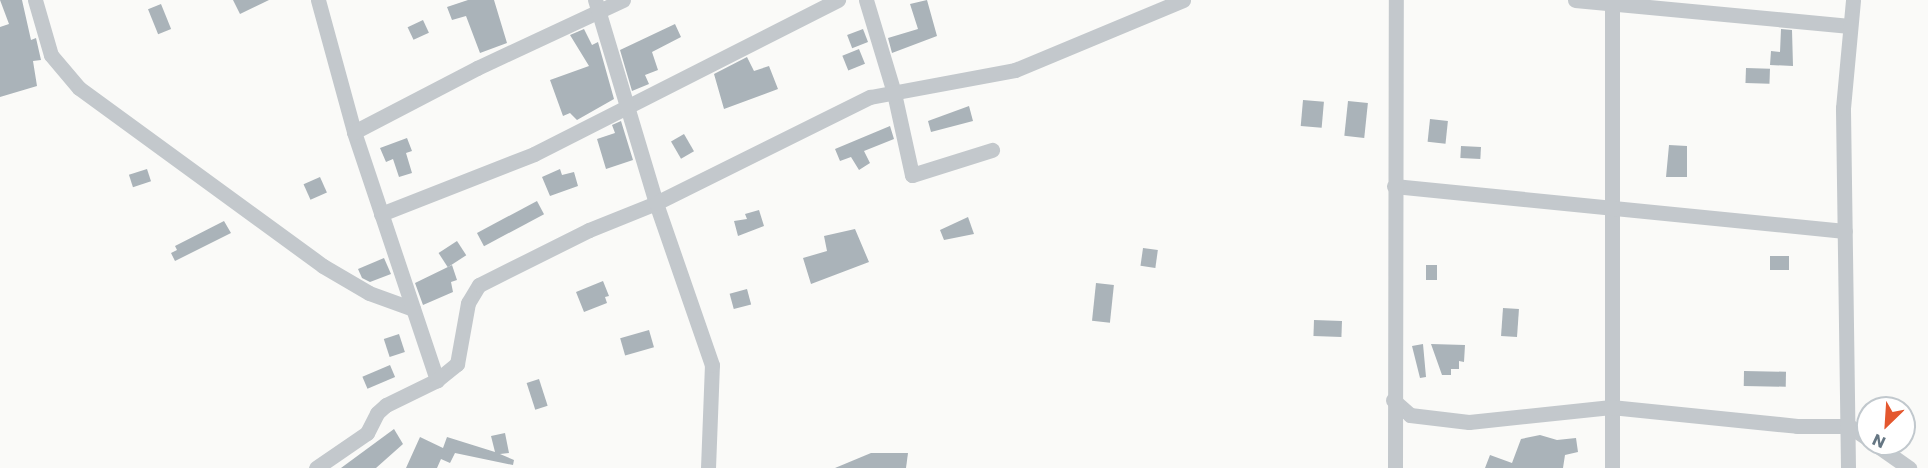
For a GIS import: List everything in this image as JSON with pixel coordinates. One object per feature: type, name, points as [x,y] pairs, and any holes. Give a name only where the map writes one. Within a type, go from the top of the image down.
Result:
[{"type":"street","points":[[35,0],[51,55],[79,88],[323,266],[369,293],[413,309]]},
{"type":"street","points":[[318,0],[354,132],[437,381]]},
{"type":"street","points":[[354,132],[597,7],[623,0]]},
{"type":"street","points":[[381,214],[534,154],[838,0]]},
{"type":"street","points":[[866,0],[894,93],[912,176],[992,150]]},
{"type":"street","points":[[316,468],[367,433],[377,413],[386,405],[437,381],[457,364],[468,303],[479,285],[589,230],[656,203],[870,97],[1015,70],[1183,0]]},
{"type":"street","points":[[1395,0],[1393,400],[1395,468]]},
{"type":"street","points":[[1575,0],[1850,27]]},
{"type":"street","points":[[1848,468],[1843,108],[1853,0]]},
{"type":"street","points":[[1611,2],[1615,207],[1612,468]]},
{"type":"street","points":[[597,7],[656,203],[712,365],[708,468]]},
{"type":"street","points":[[1394,186],[1845,231]]},
{"type":"street","points":[[1393,400],[1410,415],[1469,422],[1611,406],[1797,426],[1849,426],[1856,431]]},
{"type":"street","points":[[1892,456],[1909,468]]},
{"type":"building","points":[[0,0],[22,0],[31,40],[36,38],[41,60],[33,61],[37,86],[0,97],[0,27],[9,24]]},
{"type":"building","points":[[233,0],[269,0],[240,14]]},
{"type":"building","points":[[468,0],[494,0],[507,43],[480,53],[466,16],[452,20],[447,7]]},
{"type":"building","points":[[927,0],[937,36],[892,53],[888,38],[918,29],[910,4]]},
{"type":"building","points":[[161,4],[171,29],[158,34],[148,9]]},
{"type":"building","points":[[423,20],[429,33],[414,40],[408,27]]},
{"type":"building","points":[[675,24],[681,37],[652,52],[658,70],[645,75],[649,84],[632,91],[620,50]]},
{"type":"building","points":[[584,29],[592,45],[598,42],[614,99],[577,120],[570,113],[563,116],[550,80],[589,66],[570,35]]},
{"type":"building","points":[[863,29],[868,42],[852,48],[847,35]]},
{"type":"building","points":[[1781,29],[1792,30],[1793,66],[1770,65],[1771,51],[1780,52]]},
{"type":"building","points":[[859,49],[865,64],[848,71],[842,56]]},
{"type":"building","points":[[747,57],[754,71],[769,66],[778,89],[724,109],[714,74]]},
{"type":"building","points":[[1746,68],[1770,69],[1769,84],[1745,83]]},
{"type":"building","points":[[1303,100],[1324,102],[1322,128],[1301,126]]},
{"type":"building","points":[[1348,101],[1368,103],[1364,138],[1344,136]]},
{"type":"building","points":[[969,106],[973,121],[931,132],[928,121]]},
{"type":"building","points":[[1430,119],[1448,121],[1445,144],[1428,142]]},
{"type":"building","points":[[621,121],[633,160],[606,169],[597,139],[615,133],[612,125]]},
{"type":"building","points":[[890,126],[894,139],[864,151],[870,163],[859,170],[851,157],[840,161],[835,149]]},
{"type":"building","points":[[684,134],[694,151],[681,159],[671,142]]},
{"type":"building","points":[[407,138],[412,151],[406,153],[412,173],[399,177],[393,159],[386,162],[380,148]]},
{"type":"building","points":[[1669,145],[1687,146],[1687,177],[1666,177]]},
{"type":"building","points":[[1461,146],[1481,147],[1480,159],[1460,158]]},
{"type":"building","points":[[147,169],[151,181],[133,187],[129,175]]},
{"type":"building","points":[[560,169],[562,175],[574,172],[578,186],[550,196],[542,177]]},
{"type":"building","points":[[320,177],[327,193],[310,200],[304,184]]},
{"type":"building","points":[[537,201],[544,214],[484,246],[477,233]]},
{"type":"building","points":[[759,210],[764,226],[738,236],[734,221],[747,219],[745,214]]},
{"type":"building","points":[[968,217],[974,234],[944,240],[940,230]]},
{"type":"building","points":[[224,221],[231,233],[175,261],[171,253],[177,250],[175,246]]},
{"type":"building","points":[[855,229],[869,262],[811,284],[803,258],[827,251],[824,236]]},
{"type":"building","points":[[457,241],[466,255],[448,267],[439,253]]},
{"type":"building","points":[[1143,248],[1158,250],[1155,268],[1140,266]]},
{"type":"building","points":[[1770,256],[1789,256],[1789,270],[1770,270]]},
{"type":"building","points":[[384,258],[391,274],[370,282],[362,278],[358,269]]},
{"type":"building","points":[[452,265],[457,280],[451,282],[453,292],[423,305],[415,283]]},
{"type":"building","points":[[1426,265],[1437,265],[1437,280],[1426,280]]},
{"type":"building","points":[[603,281],[609,296],[605,297],[607,303],[584,312],[576,292]]},
{"type":"building","points":[[1096,283],[1114,285],[1110,323],[1092,321]]},
{"type":"building","points":[[747,289],[751,304],[734,309],[730,294]]},
{"type":"building","points":[[1503,308],[1519,309],[1517,337],[1501,336]]},
{"type":"building","points":[[1314,320],[1342,321],[1341,337],[1313,336]]},
{"type":"building","points":[[649,330],[654,347],[625,356],[620,338]]},
{"type":"building","points":[[399,334],[405,352],[390,357],[384,339]]},
{"type":"building","points":[[1423,344],[1426,377],[1420,378],[1412,346]]},
{"type":"building","points":[[1431,344],[1465,345],[1464,362],[1459,361],[1459,369],[1451,369],[1451,375],[1442,375]]},
{"type":"building","points":[[390,365],[395,377],[367,389],[362,377]]},
{"type":"building","points":[[1744,371],[1786,372],[1786,387],[1744,386]]},
{"type":"building","points":[[539,379],[548,406],[535,410],[527,383]]},
{"type":"building","points":[[394,429],[403,444],[376,468],[341,468]]},
{"type":"building","points":[[505,433],[509,453],[500,454],[514,460],[513,465],[455,453],[450,463],[441,459],[437,468],[406,468],[420,437],[443,448],[447,437],[495,452],[491,436]]},
{"type":"building","points":[[1540,435],[1557,440],[1576,438],[1578,452],[1565,455],[1563,468],[1485,468],[1490,455],[1512,463],[1521,439]]},
{"type":"building","points":[[871,453],[908,453],[906,468],[835,468]]}]
